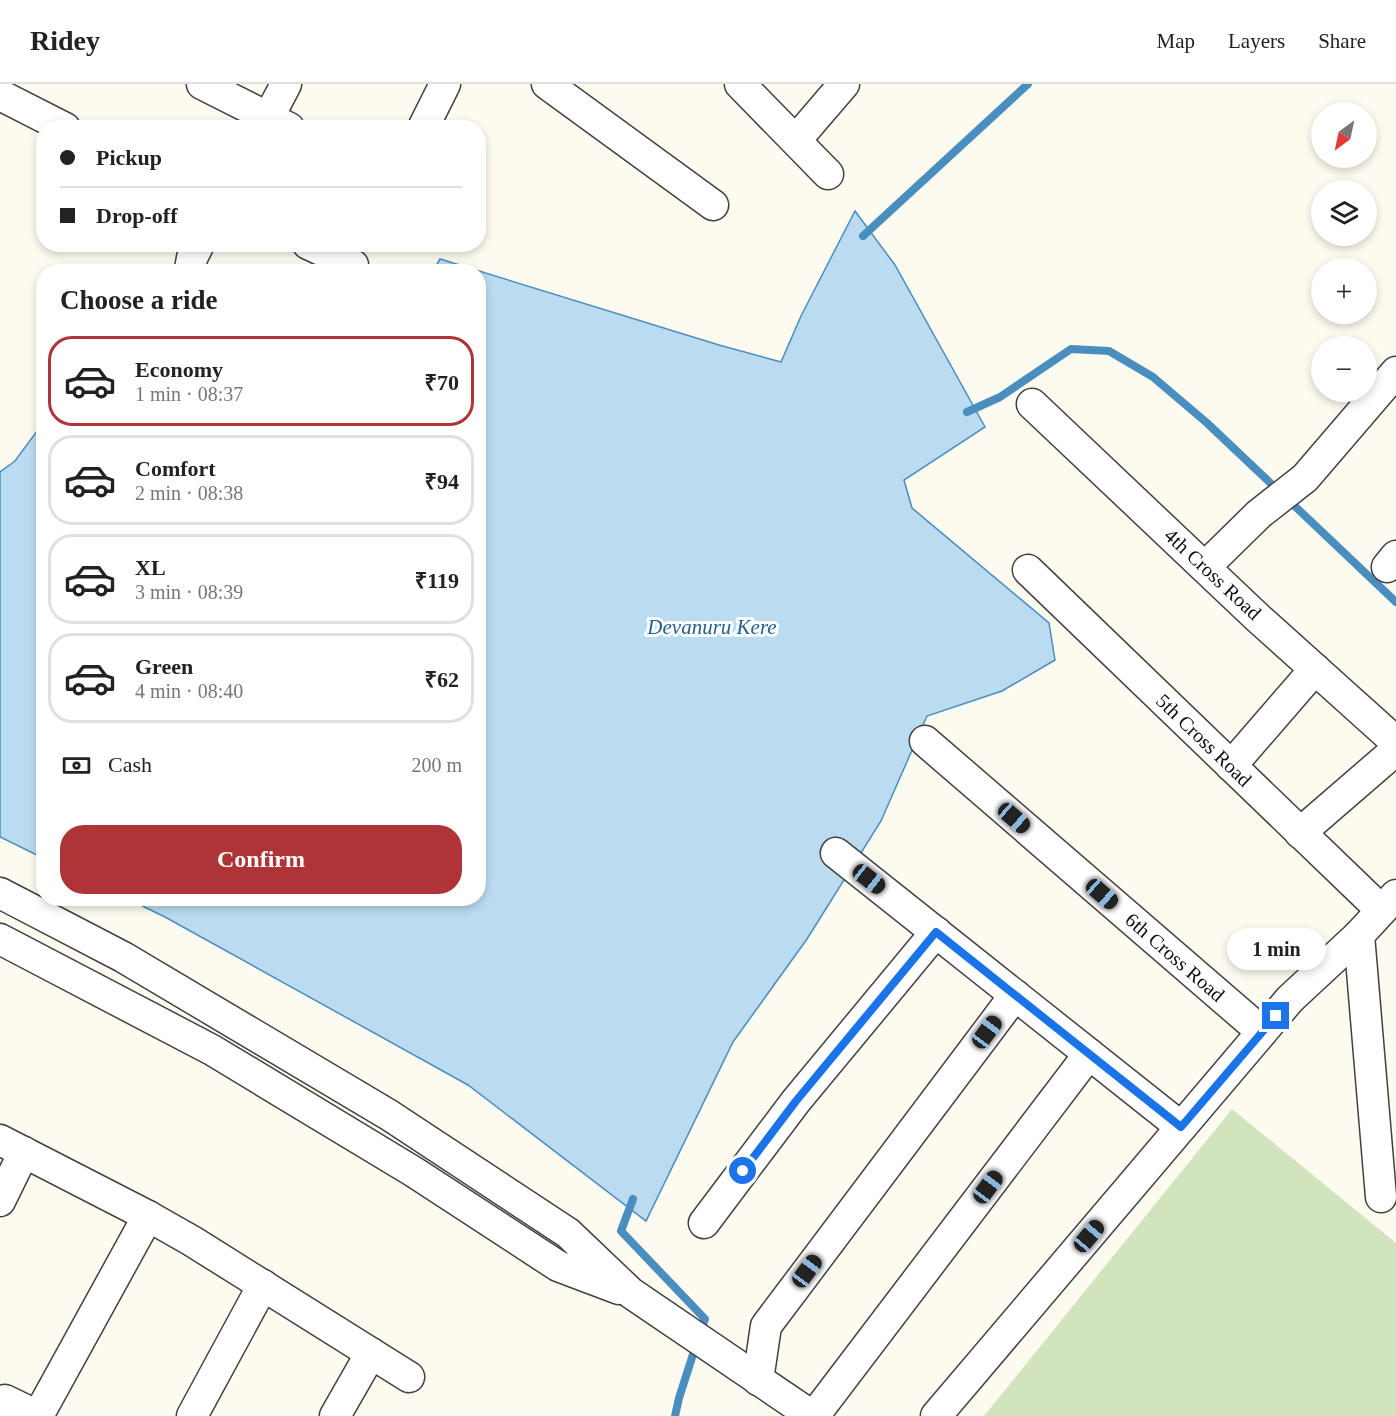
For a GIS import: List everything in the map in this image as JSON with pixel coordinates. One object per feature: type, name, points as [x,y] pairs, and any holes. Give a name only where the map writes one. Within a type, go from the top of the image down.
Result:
[{"type":"street","points":[[202,84],[266,120]]},
{"type":"street","points":[[274,120],[286,84]]},
{"type":"street","points":[[427,120],[445,84]]},
{"type":"street","points":[[547,84],[713,205]]},
{"type":"street","points":[[740,84],[828,174]]},
{"type":"street","points":[[796,140],[843,84]]},
{"type":"street","points":[[0,95],[49,120]]},
{"type":"street","points":[[332,252],[356,260]]},
{"type":"street","points":[[1204,567],[1259,514],[1305,477],[1396,372]]},
{"type":"street","name":"4th Cross Road","points":[[1032,404],[1204,567],[1396,742]]},
{"type":"street","name":"5th Cross Road","points":[[1028,570],[1300,833],[1388,902]]},
{"type":"street","points":[[1231,766],[1315,669]]},
{"type":"street","name":"6th Cross Road","points":[[925,741],[1262,1032]]},
{"type":"street","points":[[1300,833],[1396,750]]},
{"type":"street","points":[[836,853],[1181,1127]]},
{"type":"street","points":[[0,893],[123,957],[389,1114],[568,1233],[631,1293],[813,1416],[1089,1054]]},
{"type":"street","points":[[936,1416],[1290,999],[1359,935],[1388,902]]},
{"type":"street","points":[[704,1223],[796,1101],[936,932]]},
{"type":"street","points":[[1359,935],[1381,1197]]},
{"type":"street","points":[[0,939],[212,1050],[414,1172],[558,1266],[631,1293]]},
{"type":"street","points":[[748,1373],[766,1326],[1015,995]]},
{"type":"street","points":[[0,1201],[12,1146],[192,1241],[409,1377]]},
{"type":"street","points":[[2,1402],[38,1416],[147,1216]]},
{"type":"street","points":[[192,1416],[262,1285]]},
{"type":"street","points":[[335,1416],[371,1353]]},
{"type":"green space","points":[[1232,1109],[1396,1243],[1396,1416],[984,1416]]},
{"type":"water","name":"Devanuru Kere","points":[[855,211],[895,265],[985,427],[904,480],[912,508],[1049,623],[1055,660],[1002,691],[927,716],[881,821],[807,939],[733,1042],[646,1221],[468,1085],[142,906],[486,906],[486,273],[781,362],[801,316]]},
{"type":"water","name":"Devanuru Kere","points":[[440,259],[456,264],[437,264]]},
{"type":"water","points":[[36,432],[36,855],[0,837],[0,472],[15,461]]},
{"type":"waterway","points":[[863,236],[1028,84]]},
{"type":"waterway","points":[[967,412],[1000,397],[1071,349],[1109,351],[1153,377],[1207,423],[1396,602]]},
{"type":"waterway","points":[[633,1199],[621,1231],[705,1319],[700,1333]]},
{"type":"waterway","points":[[675,1416],[696,1345]]},
{"type":"route","points":[[743,1171],[796,1101],[936,932],[1181,1127],[1276,1016]]}]
